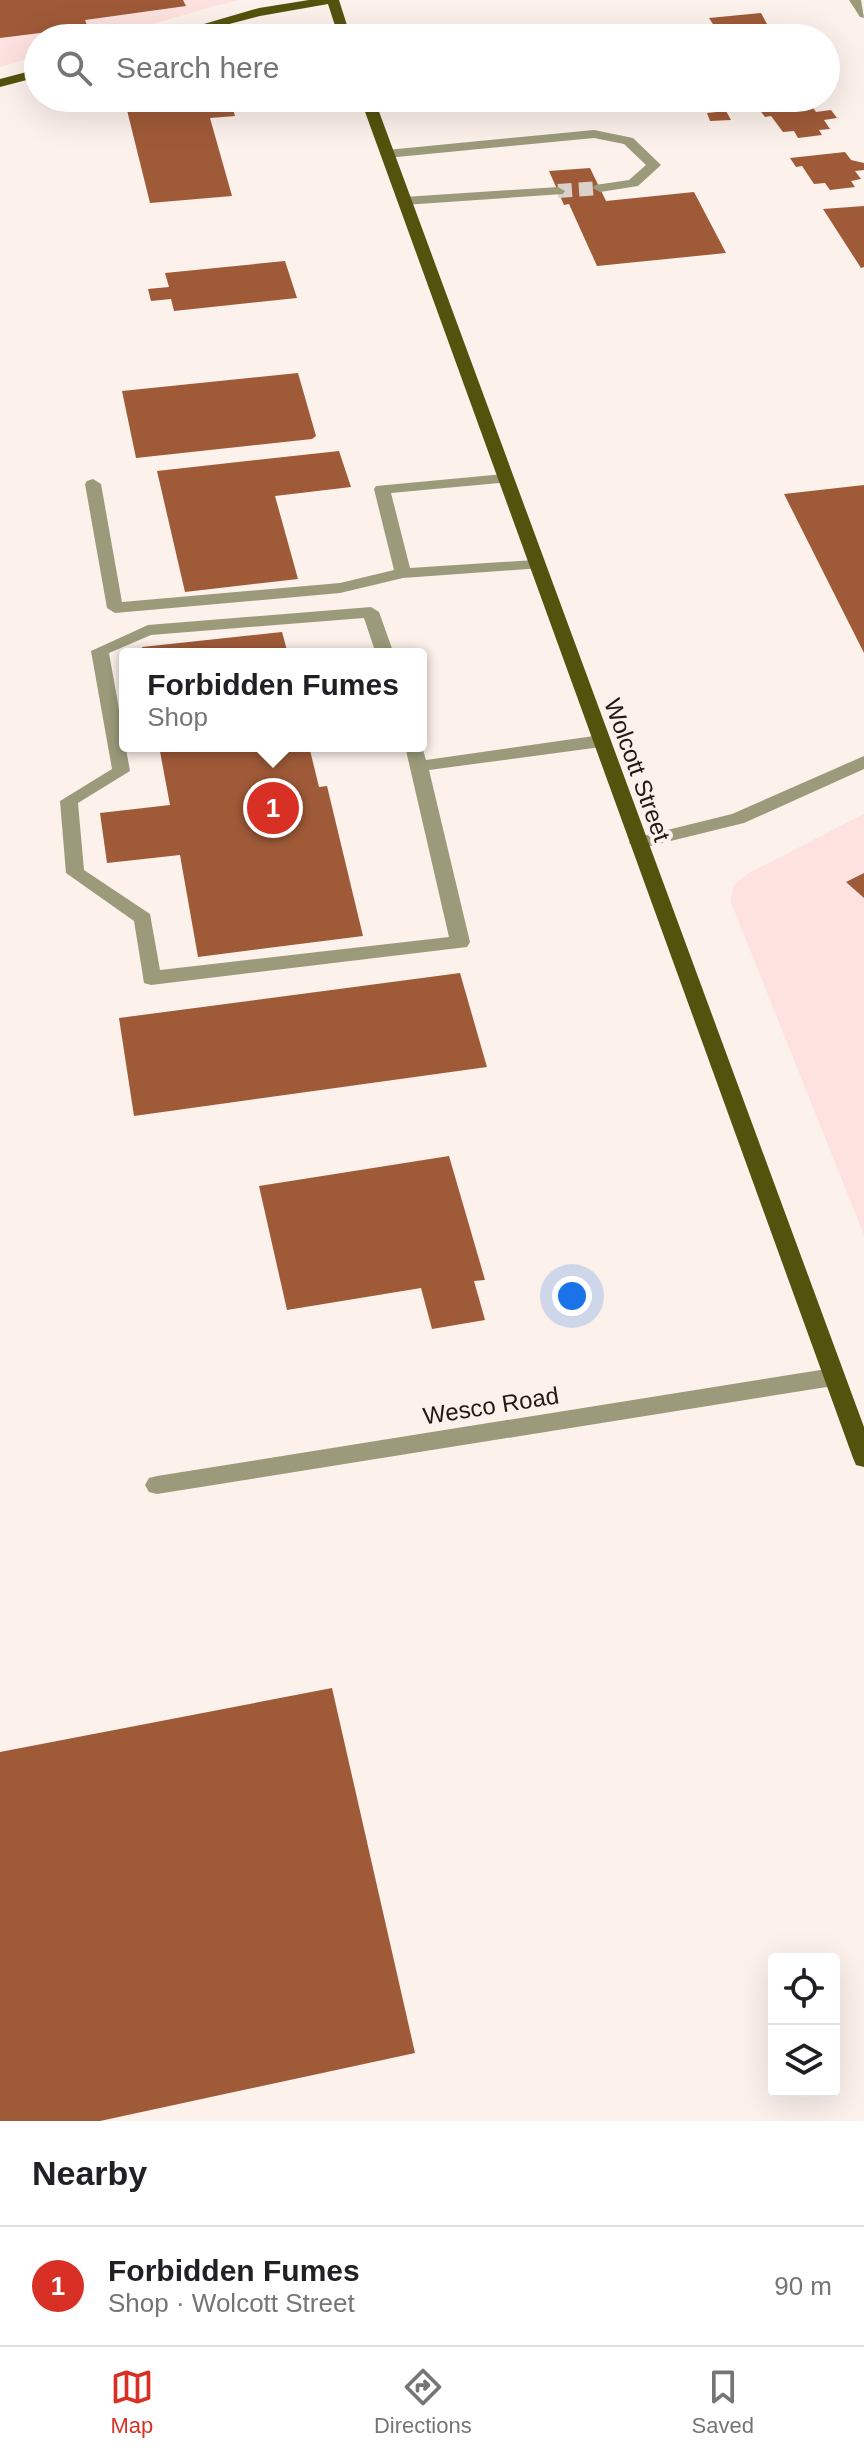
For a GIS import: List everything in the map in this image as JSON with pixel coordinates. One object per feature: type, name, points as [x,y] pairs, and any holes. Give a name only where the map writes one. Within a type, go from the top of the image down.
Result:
[{"type":"main road","points":[[214,24],[259,12],[332,0],[340,24]]},
{"type":"main road","points":[[0,83],[24,77]]},
{"type":"main road","name":"Wolcott Street","points":[[372,112],[535,565],[864,1458]]},
{"type":"street","points":[[855,0],[864,14]]},
{"type":"street","points":[[387,154],[594,134],[628,141],[654,165],[633,183],[600,188]]},
{"type":"street","points":[[404,201],[558,191]]},
{"type":"street","points":[[403,573],[382,489],[504,479]]},
{"type":"street","points":[[93,484],[115,608],[340,588],[403,573],[535,565]]},
{"type":"street","points":[[383,648],[371,612],[148,630],[100,651],[121,771],[69,801],[75,873],[143,918],[151,978],[460,942],[416,752]]},
{"type":"street","points":[[420,766],[601,741]]},
{"type":"street","points":[[638,843],[738,819],[864,762]]},
{"type":"street","name":"Wesco Road","points":[[157,1485],[833,1377]]},
{"type":"shaded area","points":[[0,0],[237,0],[152,24],[24,24],[24,60],[0,67]]},
{"type":"shaded area","points":[[864,814],[864,1235],[731,902],[733,886],[747,874]]},
{"type":"building","points":[[0,0],[183,0],[186,6],[85,20],[87,24],[24,24],[24,35],[0,38]]},
{"type":"building","points":[[761,13],[767,24],[713,24],[709,18]]},
{"type":"building","points":[[127,112],[234,112],[235,116],[210,118],[232,196],[150,203]]},
{"type":"building","points":[[727,112],[731,120],[710,121],[707,113]]},
{"type":"building","points":[[761,112],[832,112],[837,118],[824,120],[830,129],[819,130],[822,135],[798,138],[794,131],[783,132],[771,116],[765,117]]},
{"type":"building","points":[[845,152],[851,160],[864,163],[864,170],[855,171],[861,179],[851,181],[855,187],[830,190],[825,183],[814,184],[802,166],[796,167],[790,158]]},
{"type":"building","points":[[590,168],[606,201],[694,192],[726,253],[597,266],[569,204],[564,205],[549,171]]},
{"type":"building","points":[[864,206],[864,267],[861,268],[823,209]]},
{"type":"building","points":[[285,261],[297,298],[174,311],[171,299],[151,301],[148,289],[169,287],[165,273]]},
{"type":"building","points":[[298,373],[316,436],[312,439],[136,458],[122,391]]},
{"type":"building","points":[[339,451],[351,487],[275,496],[298,579],[185,592],[157,471]]},
{"type":"building","points":[[864,485],[864,653],[784,494]]},
{"type":"building","points":[[282,632],[286,648],[142,648]]},
{"type":"building","points":[[160,752],[310,752],[319,787],[327,786],[363,936],[198,957],[180,855],[107,863],[100,813],[170,805]]},
{"type":"building","points":[[864,873],[864,898],[846,882]]},
{"type":"building","points":[[460,973],[487,1067],[134,1116],[119,1018]]},
{"type":"building","points":[[449,1156],[485,1280],[474,1281],[485,1320],[432,1329],[421,1288],[287,1310],[259,1186]]},
{"type":"building","points":[[332,1688],[415,2053],[100,2121],[0,2121],[0,1752]]},
{"type":"tunnel","points":[[558,191],[600,188]]},
{"type":"place","name":"Forbidden Fumes","points":[[273,808]]}]
